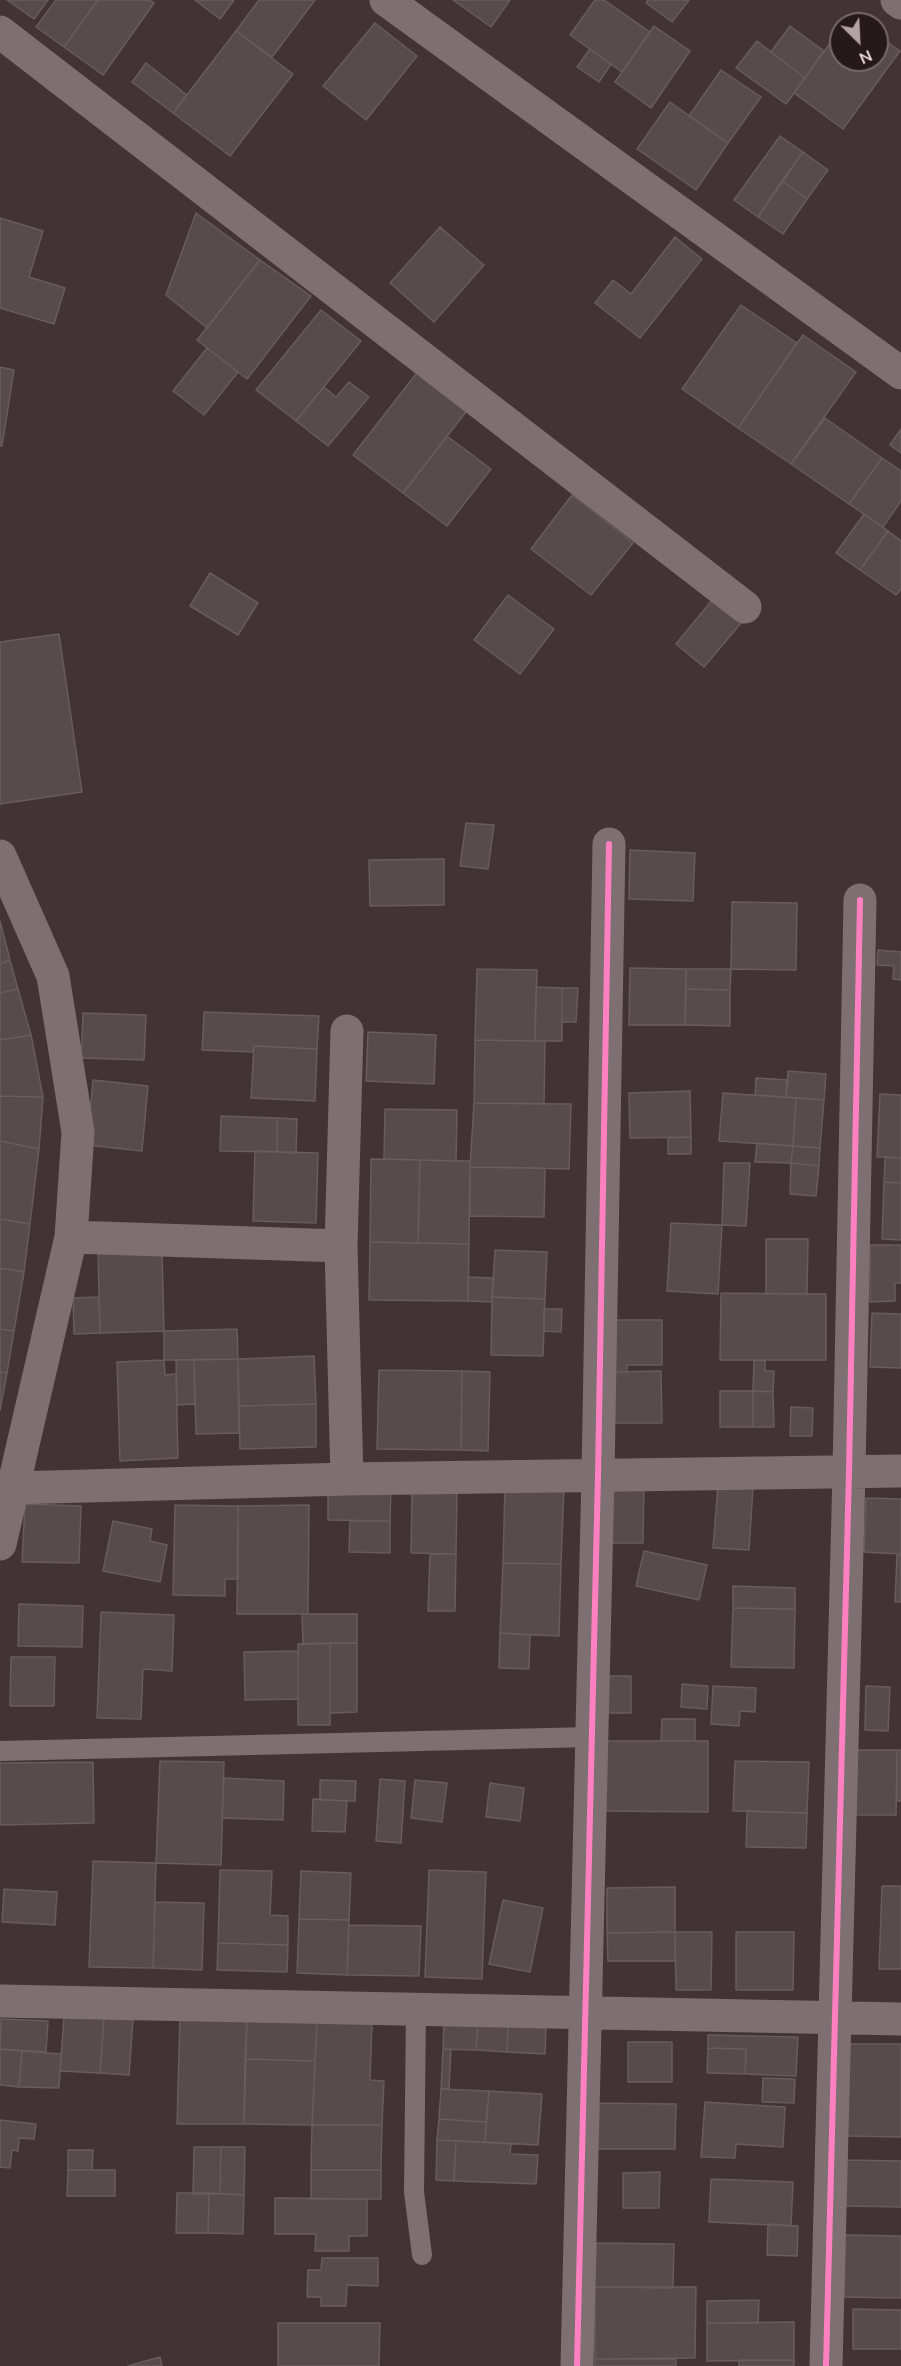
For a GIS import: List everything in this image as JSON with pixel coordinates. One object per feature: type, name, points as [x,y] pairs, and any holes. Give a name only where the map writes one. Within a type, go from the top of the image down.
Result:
[{"type":"street","points":[[386,0],[901,373]]},
{"type":"street","points":[[897,0],[901,3]]},
{"type":"street","points":[[0,32],[745,606]]},
{"type":"street","points":[[577,2366],[590,1737],[598,1475],[609,844]]},
{"type":"street","points":[[0,856],[53,976],[78,1132],[71,1237],[0,1544]]},
{"type":"street","points":[[826,2366],[849,1472],[860,900]]},
{"type":"street","points":[[347,1031],[341,1246],[347,1479]]},
{"type":"street","points":[[71,1237],[341,1246]]},
{"type":"street","points":[[12,1488],[347,1479],[901,1471]]},
{"type":"street","points":[[0,2001],[901,2019]]},
{"type":"lane","points":[[0,1751],[590,1737]]},
{"type":"lane","points":[[416,2010],[414,2192],[422,2255]]},
{"type":"building","points":[[7,0],[48,0],[34,19]]},
{"type":"building","points":[[56,0],[98,0],[64,47],[36,27]]},
{"type":"building","points":[[98,0],[149,0],[154,3],[103,75],[64,47]]},
{"type":"building","points":[[195,0],[234,0],[220,19]]},
{"type":"building","points":[[259,0],[315,0],[272,57],[236,31]]},
{"type":"building","points":[[453,0],[510,0],[491,27]]},
{"type":"building","points":[[595,0],[604,0],[650,32],[622,72],[570,35]]},
{"type":"building","points":[[648,0],[689,0],[672,22],[646,3]]},
{"type":"building","points":[[375,23],[417,56],[366,120],[323,86]]},
{"type":"building","points":[[654,26],[690,51],[651,108],[615,82]]},
{"type":"building","points":[[790,26],[824,51],[805,78],[771,52]]},
{"type":"building","points":[[236,31],[293,74],[230,156],[173,113]]},
{"type":"building","points":[[757,41],[805,78],[786,104],[736,68]]},
{"type":"building","points":[[889,43],[900,51],[889,66]]},
{"type":"building","points":[[829,45],[829,72],[885,72],[843,129],[794,93]]},
{"type":"building","points":[[590,49],[611,64],[599,82],[577,67]]},
{"type":"building","points":[[146,63],[187,95],[173,113],[132,82]]},
{"type":"building","points":[[721,70],[761,97],[728,143],[689,116]]},
{"type":"building","points":[[670,102],[728,143],[696,190],[637,149]]},
{"type":"building","points":[[780,136],[803,152],[758,217],[734,200]]},
{"type":"building","points":[[803,152],[828,170],[807,199],[782,181]]},
{"type":"building","points":[[782,181],[807,199],[783,234],[758,217]]},
{"type":"building","points":[[196,213],[260,260],[207,328],[166,295]]},
{"type":"building","points":[[0,218],[43,231],[29,277],[65,288],[54,324],[0,308]]},
{"type":"building","points":[[440,227],[484,265],[434,322],[390,283]]},
{"type":"building","points":[[675,237],[702,259],[640,338],[595,303],[613,280],[631,294]]},
{"type":"building","points":[[260,260],[311,296],[247,379],[197,340]]},
{"type":"building","points":[[741,305],[797,343],[738,428],[682,389]]},
{"type":"building","points":[[321,310],[361,341],[296,421],[256,390]]},
{"type":"building","points":[[803,335],[856,372],[791,464],[738,428]]},
{"type":"building","points":[[207,348],[238,372],[204,415],[173,391]]},
{"type":"building","points":[[0,367],[14,370],[2,446],[0,446]]},
{"type":"building","points":[[419,370],[469,408],[403,493],[353,455]]},
{"type":"building","points":[[349,382],[369,397],[328,446],[296,421],[324,387],[336,397]]},
{"type":"building","points":[[825,418],[882,458],[849,504],[791,464]]},
{"type":"building","points":[[901,429],[901,453],[890,445]]},
{"type":"building","points":[[447,436],[491,469],[447,526],[403,493]]},
{"type":"building","points":[[882,458],[901,471],[901,501],[883,527],[849,504]]},
{"type":"building","points":[[572,495],[633,543],[591,595],[531,549]]},
{"type":"building","points":[[864,514],[888,531],[860,570],[836,553]]},
{"type":"building","points":[[888,531],[901,541],[901,589],[896,595],[860,570]]},
{"type":"building","points":[[210,573],[258,603],[238,635],[190,606]]},
{"type":"building","points":[[508,595],[554,629],[520,674],[474,640]]},
{"type":"building","points":[[713,599],[741,623],[704,667],[676,644]]},
{"type":"building","points":[[59,634],[82,792],[0,804],[0,642]]},
{"type":"building","points":[[466,823],[494,825],[488,869],[460,866]]},
{"type":"building","points":[[630,850],[695,853],[693,901],[629,899]]},
{"type":"building","points":[[444,859],[444,905],[370,906],[369,860]]},
{"type":"building","points":[[732,902],[797,903],[796,970],[731,969]]},
{"type":"building","points":[[0,921],[10,960],[0,964]]},
{"type":"building","points":[[878,950],[901,952],[901,980],[893,979],[894,966],[877,965]]},
{"type":"building","points":[[10,960],[18,989],[0,993],[0,964]]},
{"type":"building","points":[[630,968],[686,969],[685,1025],[629,1025]]},
{"type":"building","points":[[477,969],[537,970],[535,1041],[475,1040]]},
{"type":"building","points":[[686,969],[731,969],[730,990],[686,989]]},
{"type":"building","points":[[536,987],[562,988],[562,1041],[535,1041]]},
{"type":"building","points":[[562,988],[578,988],[576,1022],[562,1022]]},
{"type":"building","points":[[18,989],[31,1035],[0,1040],[0,993]]},
{"type":"building","points":[[686,989],[730,990],[730,1026],[685,1025]]},
{"type":"building","points":[[204,1012],[319,1016],[317,1049],[254,1046],[253,1052],[202,1050]]},
{"type":"building","points":[[83,1013],[146,1015],[144,1060],[81,1058]]},
{"type":"building","points":[[368,1032],[436,1035],[434,1084],[366,1081]]},
{"type":"building","points":[[31,1035],[43,1097],[0,1096],[0,1040]]},
{"type":"building","points":[[475,1040],[545,1041],[544,1104],[474,1103]]},
{"type":"building","points":[[254,1046],[317,1049],[315,1101],[251,1098]]},
{"type":"building","points":[[788,1071],[826,1074],[824,1100],[786,1097]]},
{"type":"building","points":[[756,1078],[788,1080],[786,1097],[755,1095]]},
{"type":"building","points":[[93,1080],[148,1086],[142,1151],[87,1145]]},
{"type":"building","points":[[690,1091],[691,1137],[630,1138],[629,1093]]},
{"type":"building","points":[[723,1093],[796,1098],[793,1146],[719,1141]]},
{"type":"building","points":[[880,1094],[901,1095],[901,1158],[877,1157]]},
{"type":"building","points":[[0,1096],[43,1097],[39,1149],[0,1141]]},
{"type":"building","points":[[796,1098],[824,1100],[820,1148],[793,1146]]},
{"type":"building","points":[[474,1103],[571,1104],[569,1169],[470,1167]]},
{"type":"building","points":[[385,1109],[457,1110],[456,1161],[384,1159]]},
{"type":"building","points":[[221,1116],[277,1118],[277,1152],[220,1151]]},
{"type":"building","points":[[277,1118],[297,1119],[296,1153],[277,1152]]},
{"type":"building","points":[[691,1137],[691,1154],[668,1154],[668,1138]]},
{"type":"building","points":[[0,1141],[39,1149],[30,1224],[0,1219]]},
{"type":"building","points":[[757,1143],[793,1146],[791,1163],[755,1162]]},
{"type":"building","points":[[793,1146],[820,1148],[819,1166],[791,1163]]},
{"type":"building","points":[[255,1151],[318,1153],[316,1223],[253,1221]]},
{"type":"building","points":[[885,1157],[901,1158],[901,1183],[884,1182]]},
{"type":"building","points":[[371,1159],[420,1160],[418,1243],[370,1242]]},
{"type":"building","points":[[420,1160],[470,1161],[469,1244],[418,1243]]},
{"type":"building","points":[[724,1163],[750,1163],[746,1226],[722,1225]]},
{"type":"building","points":[[791,1163],[819,1166],[816,1196],[790,1194]]},
{"type":"building","points":[[470,1167],[545,1168],[544,1217],[470,1216]]},
{"type":"building","points":[[884,1182],[901,1183],[901,1240],[882,1239]]},
{"type":"building","points":[[0,1219],[30,1224],[24,1272],[0,1268]]},
{"type":"building","points":[[671,1223],[722,1225],[718,1294],[667,1291]]},
{"type":"building","points":[[766,1239],[808,1239],[807,1294],[766,1294]]},
{"type":"building","points":[[370,1242],[469,1244],[468,1301],[369,1300]]},
{"type":"building","points":[[870,1245],[901,1245],[901,1283],[895,1283],[895,1301],[870,1302]]},
{"type":"building","points":[[495,1250],[547,1252],[545,1299],[492,1297]]},
{"type":"building","points":[[162,1251],[164,1331],[100,1333],[98,1252]]},
{"type":"building","points":[[0,1268],[24,1272],[14,1331],[0,1329]]},
{"type":"building","points":[[468,1277],[494,1278],[492,1302],[468,1301]]},
{"type":"building","points":[[721,1293],[826,1294],[826,1360],[720,1360]]},
{"type":"building","points":[[99,1297],[100,1333],[74,1334],[73,1298]]},
{"type":"building","points":[[492,1297],[545,1299],[543,1356],[491,1355]]},
{"type":"building","points":[[544,1309],[562,1309],[561,1332],[544,1331]]},
{"type":"building","points":[[872,1313],[901,1314],[901,1368],[870,1367]]},
{"type":"building","points":[[614,1320],[662,1320],[662,1365],[627,1365],[627,1372],[614,1372]]},
{"type":"building","points":[[0,1329],[14,1331],[7,1373],[0,1372]]},
{"type":"building","points":[[237,1329],[238,1359],[164,1360],[164,1331]]},
{"type":"building","points":[[314,1356],[316,1404],[239,1406],[238,1359]]},
{"type":"building","points":[[238,1359],[239,1433],[196,1434],[194,1360]]},
{"type":"building","points":[[164,1360],[165,1375],[176,1374],[178,1458],[120,1461],[117,1362]]},
{"type":"building","points":[[176,1360],[194,1360],[195,1404],[177,1405]]},
{"type":"building","points":[[754,1360],[765,1361],[765,1371],[774,1371],[773,1392],[753,1391]]},
{"type":"building","points":[[379,1370],[462,1371],[461,1450],[377,1449]]},
{"type":"building","points":[[462,1371],[490,1372],[488,1451],[461,1450]]},
{"type":"building","points":[[661,1371],[662,1423],[614,1423],[614,1372]]},
{"type":"building","points":[[0,1372],[7,1373],[0,1410]]},
{"type":"building","points":[[720,1391],[753,1391],[753,1427],[720,1427]]},
{"type":"building","points":[[753,1391],[773,1392],[774,1427],[753,1427]]},
{"type":"building","points":[[316,1404],[316,1447],[240,1449],[239,1406]]},
{"type":"building","points":[[791,1407],[813,1408],[812,1436],[790,1436]]},
{"type":"building","points":[[613,1483],[644,1483],[643,1543],[612,1543]]},
{"type":"building","points":[[505,1485],[564,1487],[561,1564],[503,1563]]},
{"type":"building","points":[[718,1485],[753,1487],[749,1550],[713,1548]]},
{"type":"building","points":[[328,1487],[391,1488],[390,1521],[328,1520]]},
{"type":"building","points":[[412,1488],[457,1489],[456,1554],[411,1553]]},
{"type":"building","points":[[866,1498],[901,1499],[901,1554],[864,1552]]},
{"type":"building","points":[[25,1504],[81,1506],[79,1563],[22,1562]]},
{"type":"building","points":[[175,1505],[238,1506],[238,1579],[225,1579],[225,1596],[173,1595]]},
{"type":"building","points":[[309,1505],[308,1614],[237,1614],[238,1506]]},
{"type":"building","points":[[113,1521],[152,1529],[150,1541],[167,1545],[160,1582],[103,1571]]},
{"type":"building","points":[[350,1521],[390,1521],[390,1553],[349,1552]]},
{"type":"building","points":[[644,1551],[707,1565],[699,1600],[636,1586]]},
{"type":"building","points":[[430,1554],[456,1554],[455,1611],[428,1611]]},
{"type":"building","points":[[897,1555],[901,1555],[901,1602],[895,1602]]},
{"type":"building","points":[[503,1563],[561,1564],[559,1636],[500,1633]]},
{"type":"building","points":[[733,1586],[795,1588],[795,1609],[733,1608]]},
{"type":"building","points":[[19,1604],[83,1606],[82,1647],[18,1646]]},
{"type":"building","points":[[733,1608],[795,1609],[794,1668],[731,1667]]},
{"type":"building","points":[[101,1612],[174,1615],[172,1671],[143,1669],[141,1719],[97,1718]]},
{"type":"building","points":[[302,1614],[357,1614],[357,1643],[303,1644]]},
{"type":"building","points":[[500,1633],[530,1635],[529,1669],[499,1668]]},
{"type":"building","points":[[330,1643],[357,1643],[357,1712],[330,1713]]},
{"type":"building","points":[[330,1643],[330,1725],[298,1725],[298,1644]]},
{"type":"building","points":[[298,1651],[298,1699],[245,1700],[244,1652]]},
{"type":"building","points":[[11,1657],[55,1657],[54,1706],[10,1706]]},
{"type":"building","points":[[604,1676],[631,1676],[631,1713],[603,1713]]},
{"type":"building","points":[[682,1684],[708,1686],[707,1709],[681,1707]]},
{"type":"building","points":[[713,1686],[756,1688],[755,1712],[740,1711],[739,1726],[711,1724]]},
{"type":"building","points":[[866,1686],[890,1687],[888,1731],[865,1730]]},
{"type":"building","points":[[662,1719],[695,1719],[695,1741],[661,1741]]},
{"type":"building","points":[[603,1741],[708,1741],[708,1812],[603,1811]]},
{"type":"building","points":[[857,1750],[897,1750],[896,1815],[856,1815]]},
{"type":"building","points":[[897,1750],[901,1750],[901,1801],[897,1801]]},
{"type":"building","points":[[160,1761],[224,1762],[221,1865],[156,1863]]},
{"type":"building","points":[[735,1761],[809,1762],[807,1813],[733,1811]]},
{"type":"building","points":[[93,1762],[94,1823],[0,1825],[0,1763]]},
{"type":"building","points":[[224,1778],[284,1781],[283,1820],[222,1818]]},
{"type":"building","points":[[380,1779],[405,1781],[401,1843],[376,1841]]},
{"type":"building","points":[[320,1780],[356,1781],[355,1801],[320,1800]]},
{"type":"building","points":[[415,1780],[447,1783],[442,1822],[411,1818]]},
{"type":"building","points":[[490,1783],[524,1788],[520,1821],[486,1817]]},
{"type":"building","points":[[313,1799],[347,1801],[345,1832],[312,1831]]},
{"type":"building","points":[[747,1811],[807,1813],[806,1848],[746,1847]]},
{"type":"building","points":[[93,1861],[156,1863],[153,1968],[89,1967]]},
{"type":"building","points":[[220,1870],[272,1871],[270,1915],[288,1916],[288,1945],[218,1943]]},
{"type":"building","points":[[429,1870],[486,1872],[482,1979],[425,1977]]},
{"type":"building","points":[[301,1871],[351,1873],[349,1920],[299,1919]]},
{"type":"building","points":[[882,1886],[901,1886],[901,1969],[879,1969]]},
{"type":"building","points":[[675,1887],[675,1932],[607,1933],[607,1888]]},
{"type":"building","points":[[4,1889],[57,1892],[55,1925],[2,1922]]},
{"type":"building","points":[[503,1900],[543,1908],[530,1972],[489,1964]]},
{"type":"building","points":[[155,1902],[204,1903],[202,1970],[153,1968]]},
{"type":"building","points":[[299,1919],[349,1920],[347,1975],[297,1973]]},
{"type":"building","points":[[349,1925],[421,1926],[419,1976],[347,1975]]},
{"type":"building","points":[[675,1932],[675,1961],[608,1961],[607,1933]]},
{"type":"building","points":[[675,1932],[712,1932],[711,1990],[676,1990]]},
{"type":"building","points":[[736,1932],[794,1932],[793,1990],[736,1990]]},
{"type":"building","points":[[218,1943],[288,1945],[287,1972],[217,1970]]},
{"type":"building","points":[[64,2016],[104,2018],[100,2073],[60,2071]]},
{"type":"building","points":[[104,2018],[133,2020],[129,2075],[100,2073]]},
{"type":"building","points":[[180,2018],[247,2021],[244,2124],[177,2124]]},
{"type":"building","points":[[1,2019],[48,2021],[46,2052],[0,2049]]},
{"type":"building","points":[[247,2021],[317,2022],[315,2061],[245,2059]]},
{"type":"building","points":[[317,2022],[372,2024],[370,2080],[384,2081],[382,2125],[312,2125]]},
{"type":"building","points":[[444,2022],[478,2024],[476,2050],[443,2049]]},
{"type":"building","points":[[478,2024],[508,2026],[507,2052],[476,2050]]},
{"type":"building","points":[[508,2026],[546,2028],[545,2054],[507,2052]]},
{"type":"building","points":[[708,2035],[798,2037],[796,2076],[745,2074],[746,2049],[708,2048]]},
{"type":"building","points":[[628,2042],[672,2042],[672,2082],[628,2082]]},
{"type":"building","points":[[848,2044],[901,2044],[901,2137],[847,2136]]},
{"type":"building","points":[[708,2048],[746,2049],[745,2074],[707,2073]]},
{"type":"building","points":[[0,2049],[22,2051],[19,2087],[0,2085]]},
{"type":"building","points":[[443,2049],[451,2049],[449,2089],[441,2089]]},
{"type":"building","points":[[22,2051],[61,2054],[59,2088],[19,2087]]},
{"type":"building","points":[[245,2059],[315,2061],[312,2125],[244,2124]]},
{"type":"building","points":[[763,2078],[795,2079],[794,2103],[762,2102]]},
{"type":"building","points":[[441,2089],[489,2091],[486,2122],[439,2119]]},
{"type":"building","points":[[489,2091],[542,2094],[538,2145],[485,2142]]},
{"type":"building","points":[[705,2102],[785,2107],[783,2147],[736,2144],[735,2158],[701,2157]]},
{"type":"building","points":[[598,2103],[676,2104],[675,2149],[597,2149]]},
{"type":"building","points":[[439,2119],[486,2122],[485,2142],[437,2140]]},
{"type":"building","points":[[0,2120],[36,2124],[34,2139],[19,2138],[18,2151],[12,2150],[10,2168],[0,2167]]},
{"type":"building","points":[[312,2125],[382,2125],[381,2170],[311,2170]]},
{"type":"building","points":[[437,2140],[456,2141],[454,2181],[436,2180]]},
{"type":"building","points":[[456,2141],[511,2144],[510,2154],[538,2155],[536,2184],[454,2181]]},
{"type":"building","points":[[194,2147],[221,2147],[220,2194],[193,2194]]},
{"type":"building","points":[[221,2147],[245,2147],[244,2195],[220,2194]]},
{"type":"building","points":[[68,2150],[93,2150],[92,2170],[68,2170]]},
{"type":"building","points":[[846,2160],[901,2161],[901,2207],[845,2206]]},
{"type":"building","points":[[68,2170],[115,2170],[115,2196],[67,2196]]},
{"type":"building","points":[[311,2170],[381,2170],[381,2199],[311,2199]]},
{"type":"building","points":[[660,2172],[659,2208],[623,2208],[623,2173]]},
{"type":"building","points":[[711,2179],[793,2182],[791,2226],[709,2222]]},
{"type":"building","points":[[177,2193],[209,2193],[208,2233],[176,2233]]},
{"type":"building","points":[[209,2193],[244,2195],[243,2234],[208,2233]]},
{"type":"building","points":[[275,2198],[367,2199],[367,2236],[349,2236],[349,2251],[315,2251],[316,2234],[275,2234]]},
{"type":"building","points":[[768,2224],[798,2226],[797,2256],[767,2255]]},
{"type":"building","points":[[845,2235],[901,2236],[901,2298],[844,2297]]},
{"type":"building","points":[[596,2243],[674,2244],[673,2288],[595,2287]]},
{"type":"building","points":[[322,2258],[378,2258],[378,2286],[347,2285],[346,2306],[321,2306],[321,2297],[307,2297],[308,2270],[321,2270]]},
{"type":"building","points":[[595,2287],[696,2287],[695,2358],[595,2359]]},
{"type":"building","points":[[759,2300],[758,2323],[707,2323],[707,2301]]},
{"type":"building","points":[[853,2309],[901,2310],[901,2349],[853,2349]]},
{"type":"building","points":[[794,2322],[794,2360],[707,2361],[707,2323]]},
{"type":"building","points":[[278,2323],[380,2323],[379,2366],[278,2366]]},
{"type":"building","points":[[160,2357],[162,2366],[128,2366]]},
{"type":"building","points":[[595,2359],[676,2359],[676,2366],[595,2366]]},
{"type":"building","points":[[739,2360],[794,2360],[794,2366],[739,2366]]},
{"type":"cycle path","points":[[577,2366],[598,1475],[609,844]]},
{"type":"cycle path","points":[[826,2366],[849,1472],[860,900]]}]
